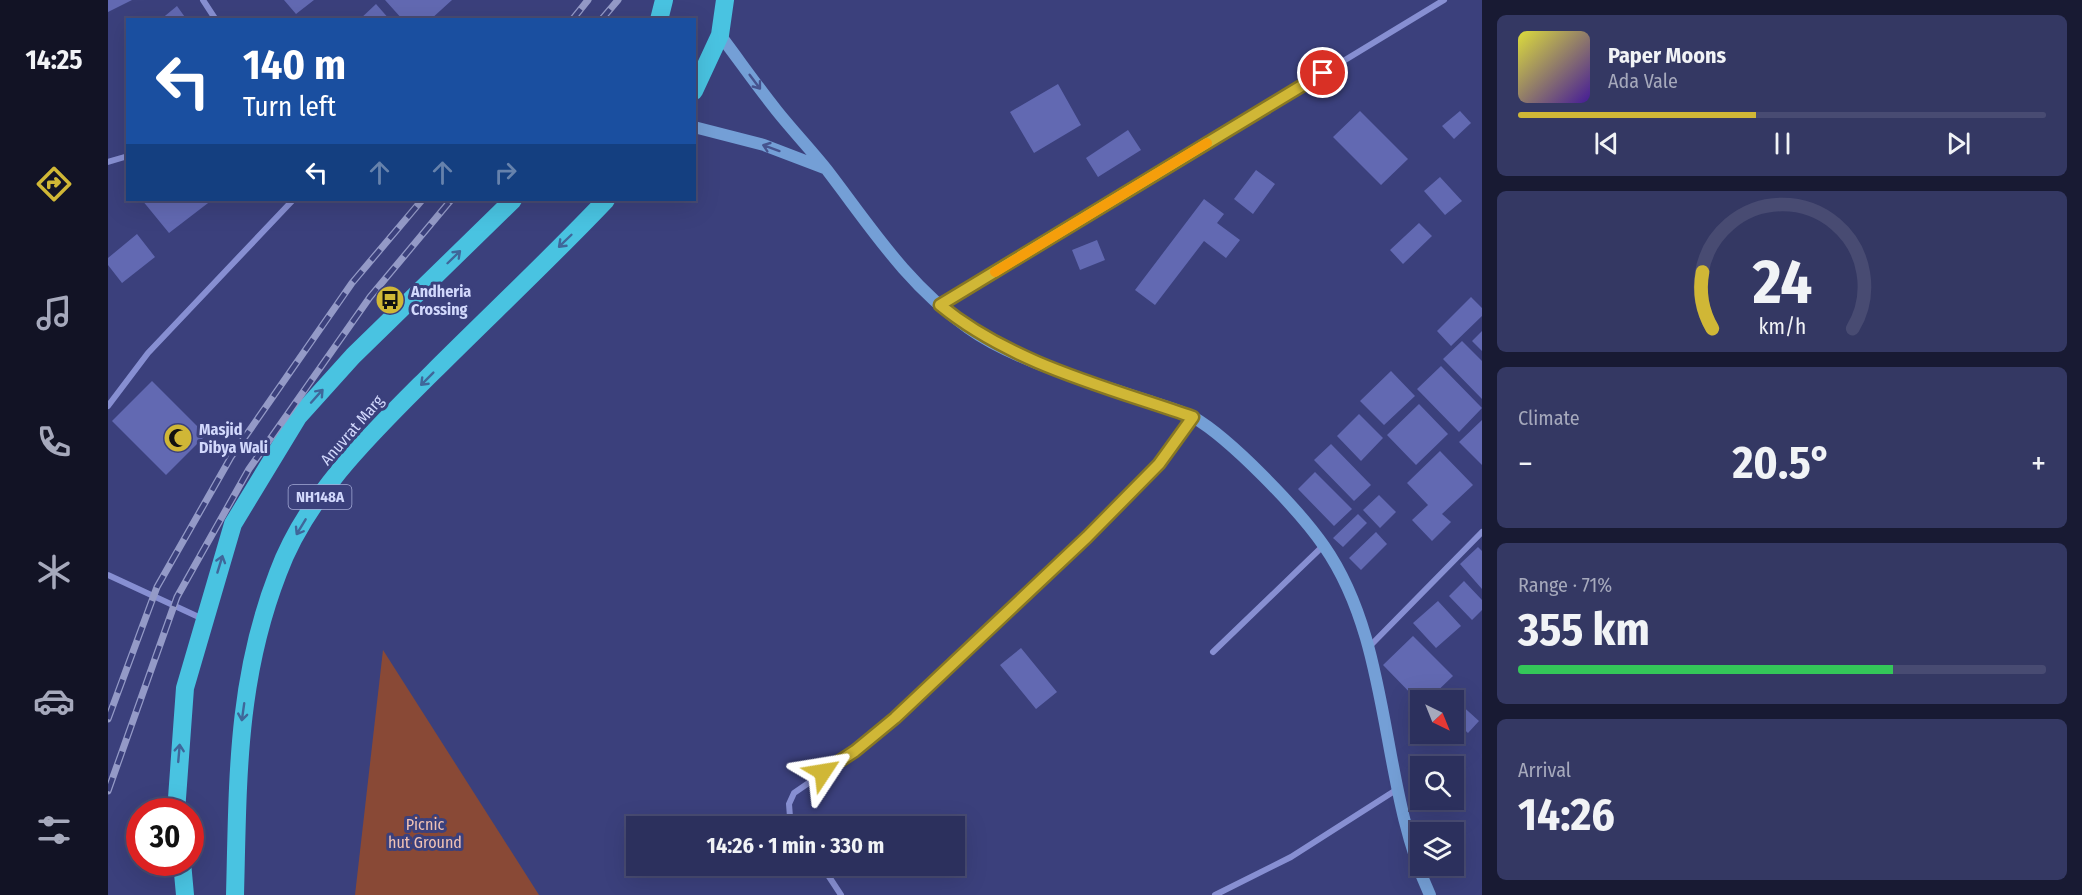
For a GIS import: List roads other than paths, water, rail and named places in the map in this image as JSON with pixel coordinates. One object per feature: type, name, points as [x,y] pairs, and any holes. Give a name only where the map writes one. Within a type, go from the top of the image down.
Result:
[{"type":"highway","points":[[660,18],[664,0]]},
{"type":"highway","points":[[696,87],[720,35],[725,0]]},
{"type":"highway","points":[[177,798],[185,688],[203,619],[233,524],[298,417],[353,356],[512,201]]},
{"type":"highway","name":"Anuvrat Marg","points":[[236,895],[238,756],[242,709],[263,618],[278,571],[298,529],[323,492],[387,418],[605,201]]},
{"type":"highway","points":[[184,876],[186,895]]},
{"type":"street","points":[[203,0],[215,18]]},
{"type":"street","points":[[940,305],[1444,0]]},
{"type":"street","points":[[720,35],[777,111],[825,168],[888,254],[940,305],[970,330],[1013,353],[1193,417],[1260,476],[1299,515],[1324,545],[1338,568],[1360,615],[1408,839],[1430,895]]},
{"type":"street","points":[[696,128],[764,145],[825,168]]},
{"type":"street","points":[[108,162],[126,157]]},
{"type":"street","points":[[108,406],[148,353],[292,201]]},
{"type":"street","points":[[790,816],[789,804],[794,792],[855,751],[936,680],[1087,537],[1159,464],[1193,417]]},
{"type":"street","points":[[1367,648],[1482,532]]},
{"type":"street","points":[[1213,652],[1324,545]]},
{"type":"street","points":[[108,575],[203,619]]},
{"type":"street","points":[[1215,895],[1291,857],[1396,790]]},
{"type":"street","points":[[829,876],[841,895]]},
{"type":"railway","points":[[574,18],[588,0]]},
{"type":"railway","points":[[603,18],[618,0]]},
{"type":"railway","points":[[108,719],[157,587],[231,457],[352,283],[421,201]]},
{"type":"railway","points":[[108,791],[177,597],[249,469],[370,297],[450,201]]},
{"type":"place","name":"Andheria Crossing","points":[[390,300]]},
{"type":"place","name":"Masjid Dibya Wali","points":[[178,438]]},
{"type":"park label","name":"Picnic hut Ground","points":[[425,833]]}]
